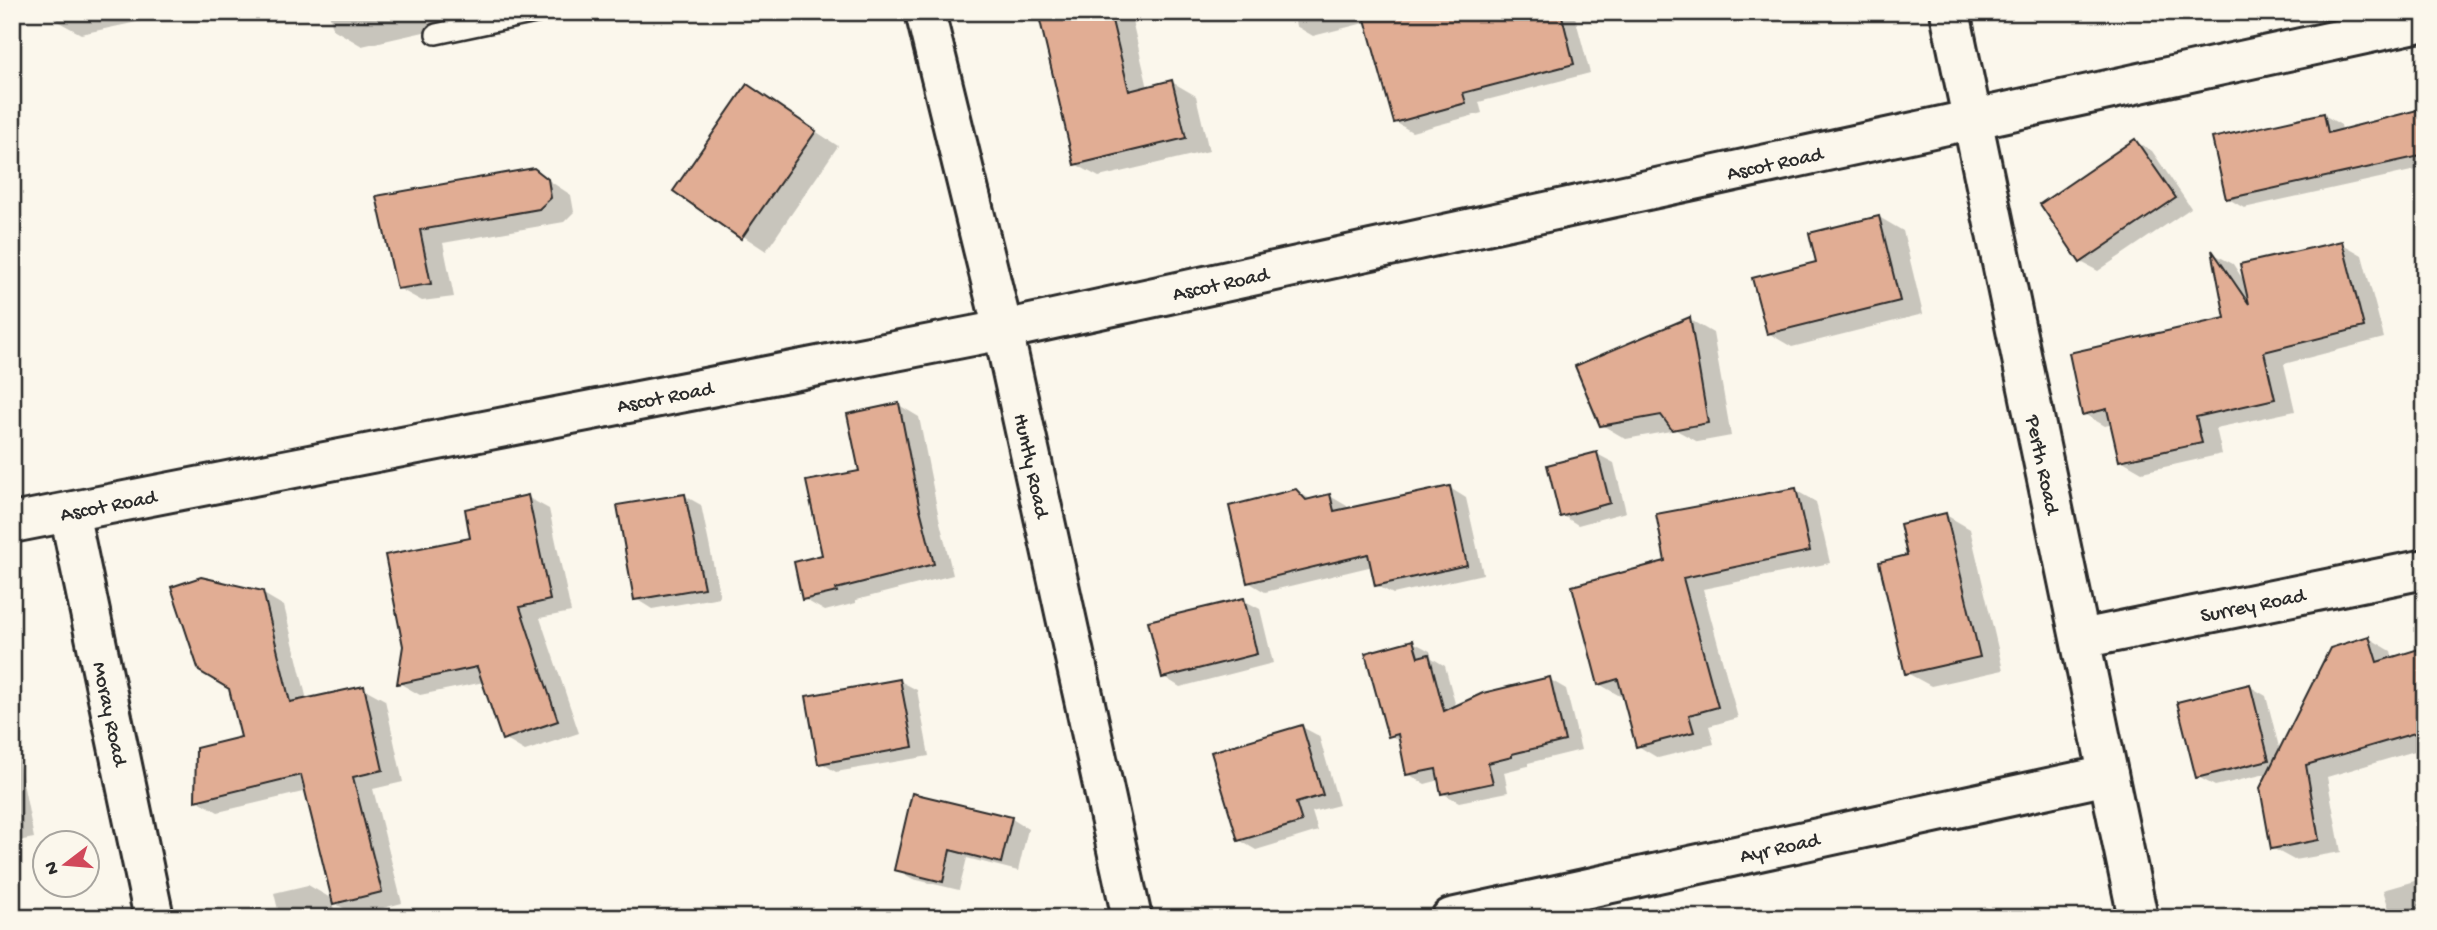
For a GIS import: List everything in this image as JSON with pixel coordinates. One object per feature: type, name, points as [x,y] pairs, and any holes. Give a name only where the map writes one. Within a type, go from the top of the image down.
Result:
[{"type":"street","name":"Huntly Road","points":[[925,12],[1003,330],[1132,918]]},
{"type":"street","name":"Perth Road","points":[[1950,12],[2138,918]]},
{"type":"street","name":"Ascot Road","points":[[12,523],[1003,330],[2425,21]]},
{"type":"street","name":"Moray Road","points":[[69,512],[154,918]]},
{"type":"street","name":"Surrey Road","points":[[2081,639],[2425,569]]},
{"type":"street","name":"Ayr Road","points":[[1451,918],[2108,775]]},
{"type":"lane","points":[[436,34],[541,12]]},
{"type":"building","points":[[1038,12],[1110,12],[1129,91],[1172,80],[1186,138],[1074,165]]},
{"type":"building","points":[[1363,12],[1561,12],[1574,64],[1463,93],[1466,103],[1394,123]]},
{"type":"building","points":[[747,84],[816,131],[741,239],[673,191]]},
{"type":"building","points":[[2425,108],[2425,155],[2226,199],[2212,138],[2324,113],[2328,133]]},
{"type":"building","points":[[2135,139],[2176,198],[2080,263],[2040,204]]},
{"type":"building","points":[[534,168],[548,179],[551,198],[539,209],[420,230],[431,284],[397,289],[376,196]]},
{"type":"building","points":[[1879,216],[1900,301],[1767,334],[1752,278],[1816,262],[1809,233]]},
{"type":"building","points":[[2342,241],[2364,327],[2264,352],[2275,399],[2196,417],[2202,443],[2119,461],[2107,409],[2082,415],[2069,353],[2225,318],[2212,250],[2249,304],[2240,264]]},
{"type":"building","points":[[1690,317],[1708,423],[1672,430],[1661,415],[1600,426],[1575,366]]},
{"type":"building","points":[[899,403],[919,505],[934,564],[802,600],[794,562],[822,555],[806,481],[859,471],[847,414]]},
{"type":"building","points":[[1597,452],[1610,503],[1560,517],[1547,465]]},
{"type":"building","points":[[1450,486],[1467,565],[1375,586],[1368,554],[1247,583],[1229,506],[1296,489],[1306,500],[1330,494],[1334,511]]},
{"type":"building","points":[[1796,488],[1810,551],[1683,578],[1718,707],[1689,715],[1694,732],[1636,747],[1618,679],[1598,685],[1572,586],[1665,561],[1656,514]]},
{"type":"building","points":[[685,494],[704,588],[634,600],[617,505]]},
{"type":"building","points":[[528,495],[550,600],[520,607],[558,721],[502,740],[477,667],[397,684],[403,646],[385,555],[470,538],[465,509]]},
{"type":"building","points":[[1946,513],[1980,657],[1905,674],[1879,562],[1907,555],[1900,524]]},
{"type":"building","points":[[201,577],[263,591],[290,702],[364,686],[383,770],[353,777],[382,892],[333,904],[301,775],[195,801],[196,748],[241,737],[229,689],[199,671],[171,587]]},
{"type":"building","points":[[1244,598],[1257,654],[1162,678],[1148,621]]},
{"type":"building","points":[[2369,636],[2377,662],[2425,647],[2425,730],[2306,765],[2319,840],[2271,849],[2260,788],[2330,648]]},
{"type":"building","points":[[1413,640],[1418,657],[1429,654],[1444,711],[1483,693],[1550,677],[1565,741],[1488,763],[1493,783],[1441,794],[1436,769],[1406,775],[1398,734],[1388,737],[1365,653]]},
{"type":"building","points":[[900,679],[913,747],[818,764],[806,696]]},
{"type":"building","points":[[2250,684],[2269,760],[2196,778],[2177,702]]},
{"type":"building","points":[[1302,725],[1323,795],[1296,803],[1302,822],[1238,841],[1211,752]]},
{"type":"building","points":[[912,793],[1012,817],[1001,863],[950,850],[943,882],[894,870]]}]
